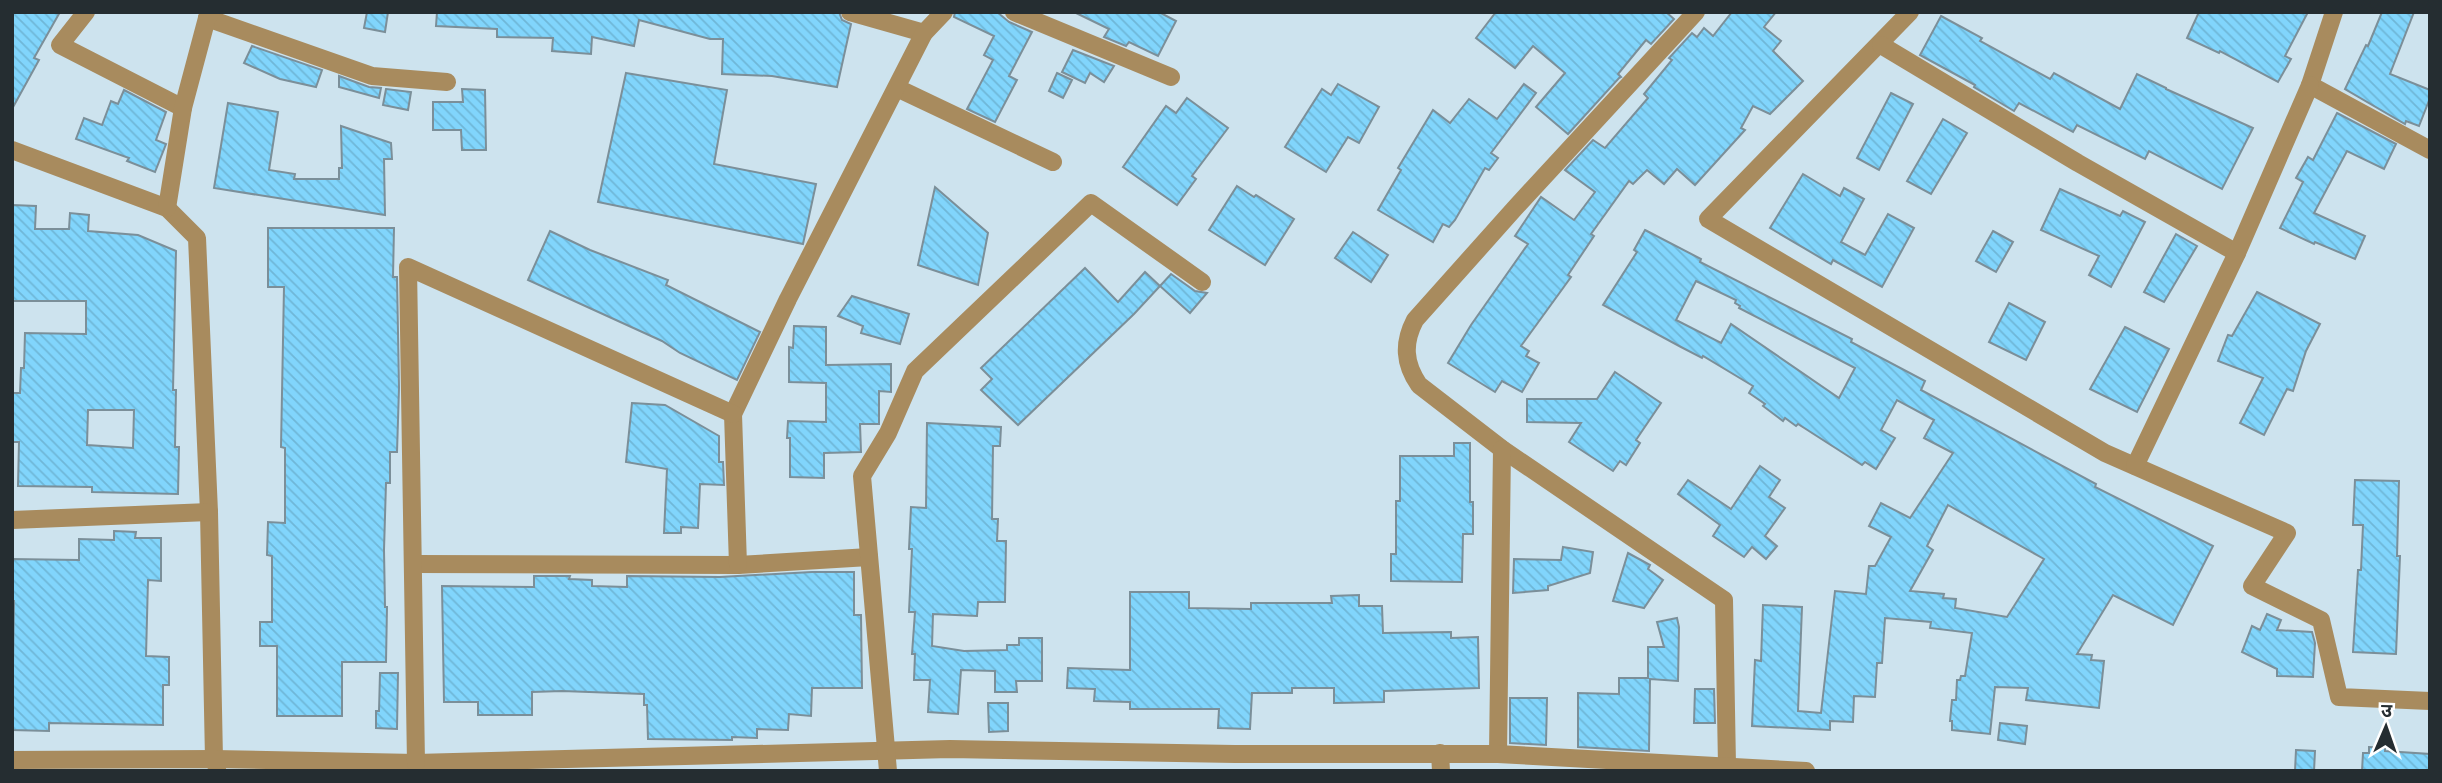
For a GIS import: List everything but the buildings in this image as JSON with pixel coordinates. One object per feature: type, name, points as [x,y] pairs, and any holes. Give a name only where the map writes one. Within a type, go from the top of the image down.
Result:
[{"type":"street","points":[[86,12],[60,45],[183,108]]},
{"type":"street","points":[[850,12],[924,33]]},
{"type":"street","points":[[738,565],[733,414],[788,299],[924,33],[944,12]]},
{"type":"street","points":[[1014,12],[1171,77]]},
{"type":"street","points":[[1696,12],[1415,320],[1407,335],[1407,354],[1410,372],[1419,385],[1502,449],[1724,600],[1727,765]]},
{"type":"street","points":[[1910,12],[1708,219],[2105,453],[2287,533],[2252,586],[2321,620],[2340,697],[2430,701]]},
{"type":"street","points":[[2134,466],[2237,253],[2310,85],[2334,12]]},
{"type":"street","points":[[167,208],[183,108],[209,15],[372,76],[447,82]]},
{"type":"street","points":[[1881,44],[2078,163],[2237,253]]},
{"type":"street","points":[[2310,85],[2430,150]]},
{"type":"street","points":[[897,88],[1053,162]]},
{"type":"street","points":[[12,150],[167,208],[197,239],[209,512],[216,765]]},
{"type":"street","points":[[888,771],[862,476],[888,433],[915,371],[1091,203],[1202,282]]},
{"type":"street","points":[[416,763],[408,267],[733,414]]},
{"type":"street","points":[[1498,754],[1502,449]]},
{"type":"street","points":[[12,520],[209,512]]},
{"type":"street","points":[[413,564],[738,565],[869,556]]},
{"type":"street","points":[[12,760],[216,765],[521,765],[673,763],[887,750],[950,749],[1239,763],[1440,762],[1498,754],[1555,764],[1727,765],[1807,771]]}]
